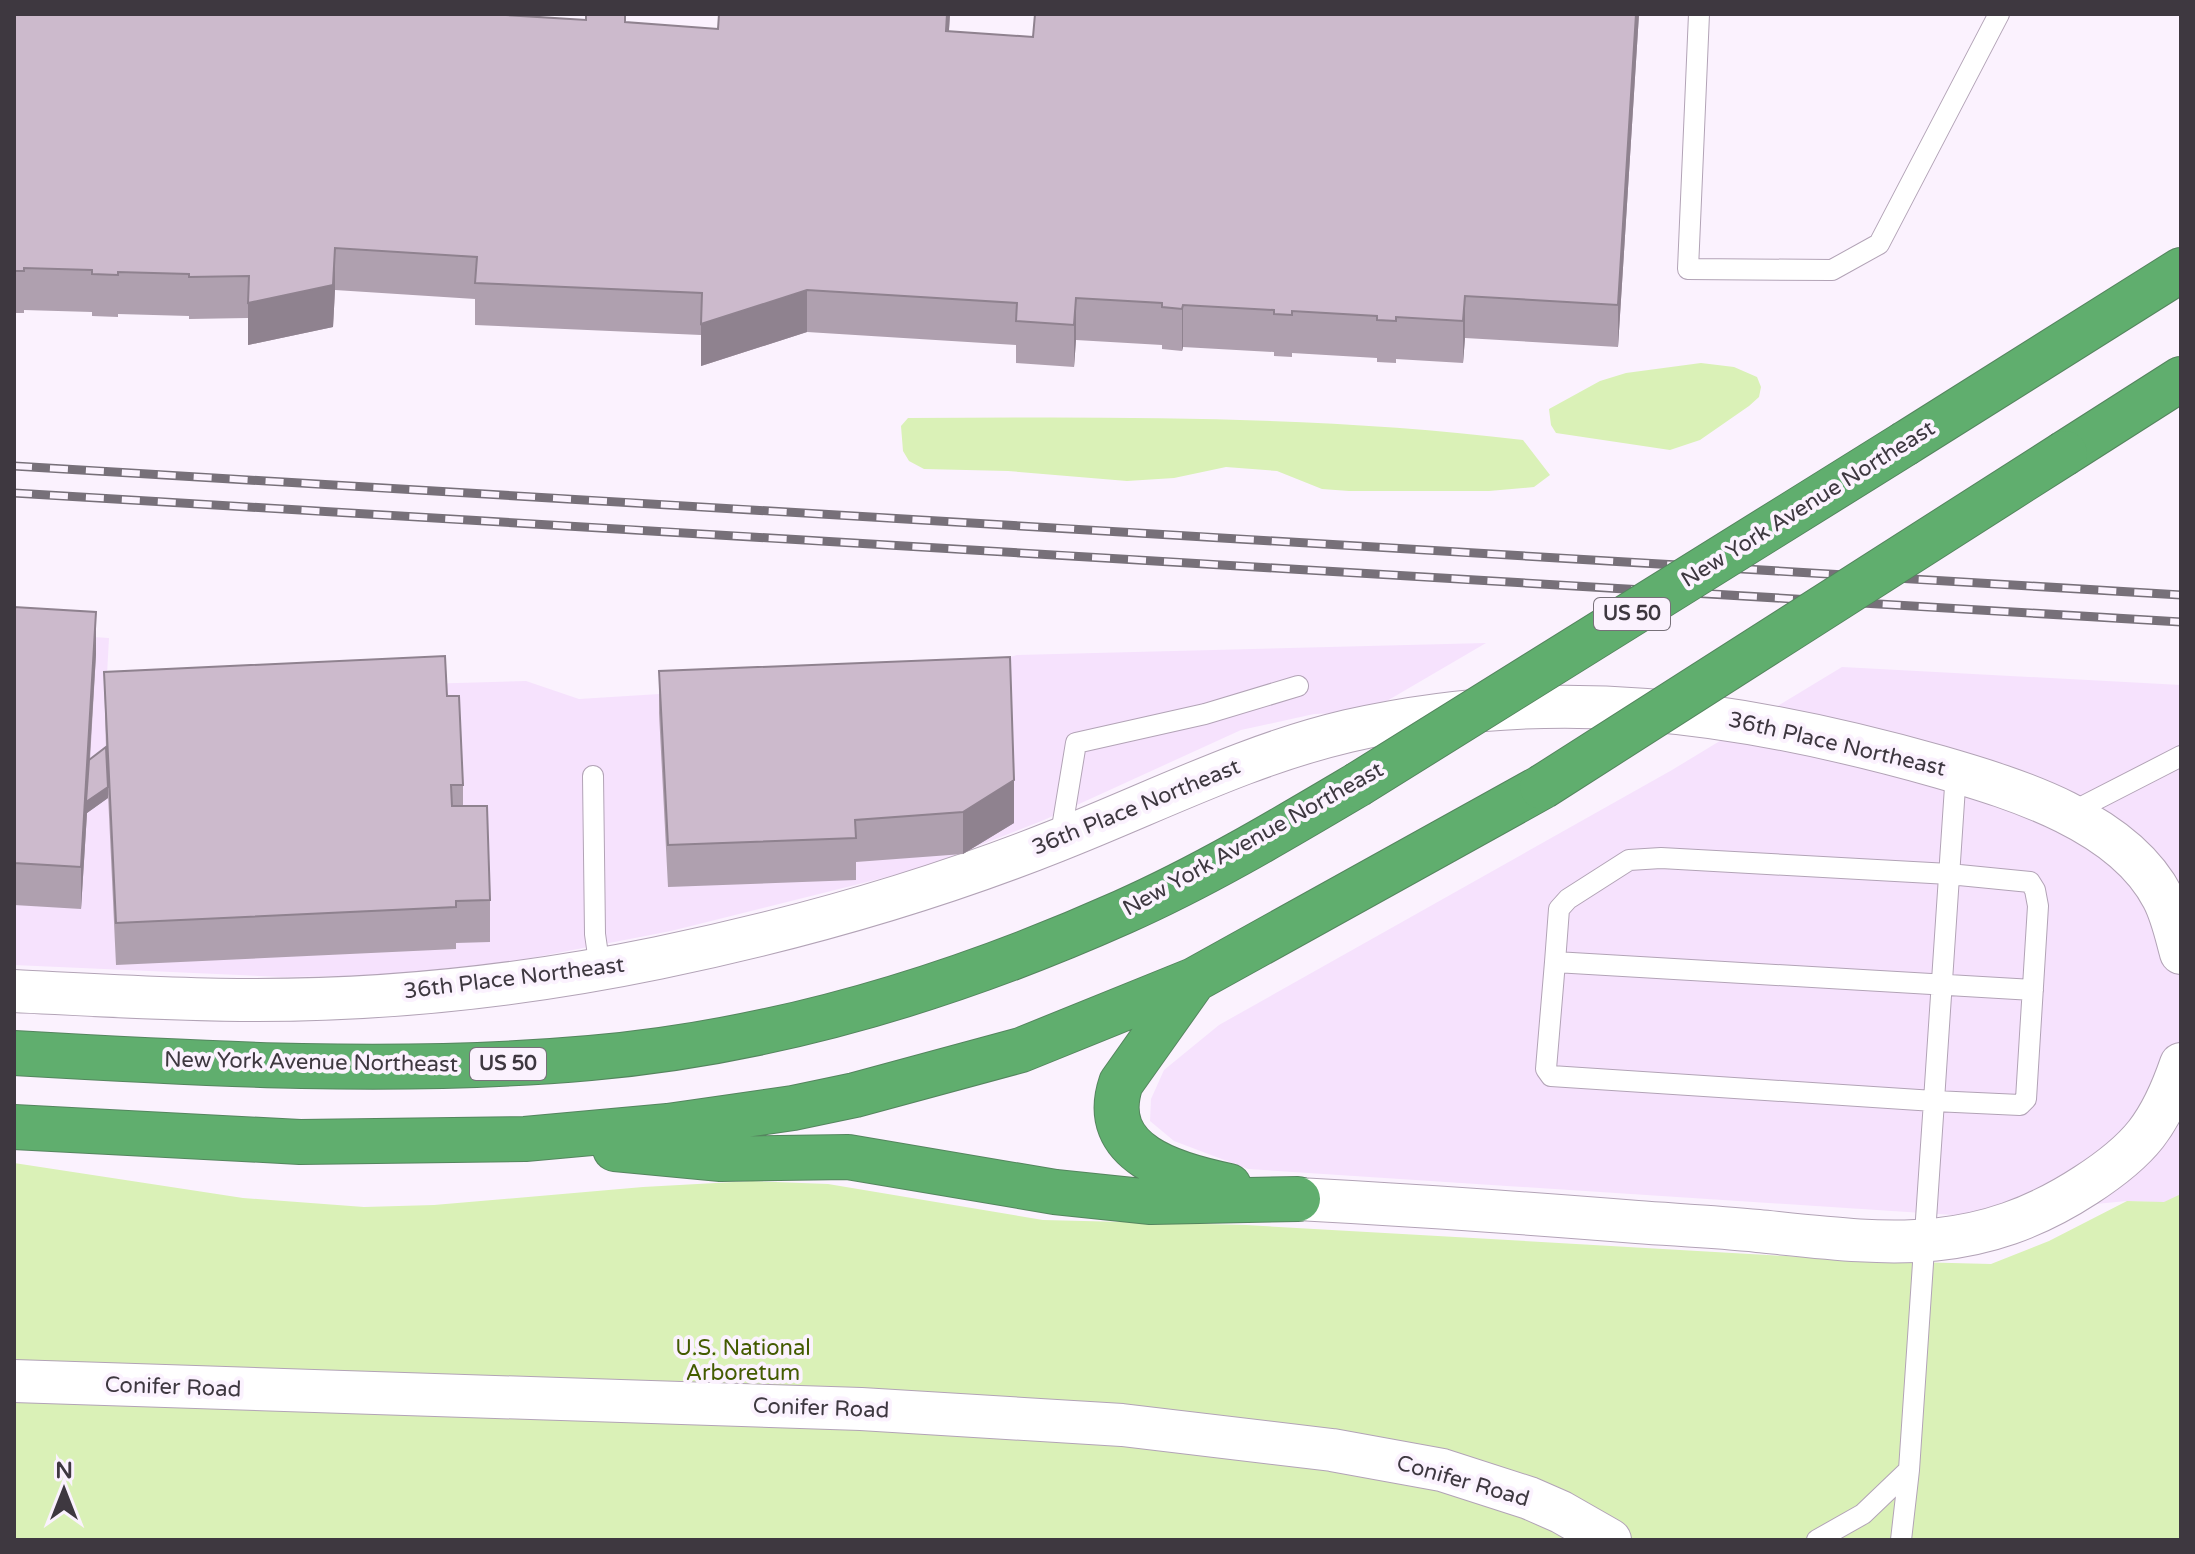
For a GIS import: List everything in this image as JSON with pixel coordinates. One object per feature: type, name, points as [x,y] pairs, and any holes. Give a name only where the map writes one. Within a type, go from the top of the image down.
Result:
[{"type":"highway","name":"New York Avenue Northeast","points":[[14,1053],[255,1064],[456,1065],[593,1058],[736,1037],[881,1002],[956,977],[1110,917],[1192,878],[1357,785],[2181,270]]},
{"type":"highway","points":[[14,1127],[300,1142],[525,1139],[668,1126],[793,1108],[868,1092],[1021,1050],[1194,980],[1542,787],[2181,379]]},
{"type":"highway","points":[[1194,980],[1121,1083],[1115,1111],[1119,1128],[1132,1147],[1182,1174],[1298,1199]]},
{"type":"highway","points":[[525,1139],[678,1156],[848,1157],[1024,1188],[1151,1202],[1298,1199]]},
{"type":"street","name":"36th Place Northeast","points":[[14,991],[262,1000],[416,992],[600,969],[722,943],[929,887],[1060,840],[1257,757],[1300,744],[1397,721],[1501,707],[1555,705],[1723,717],[1835,739],[1999,784],[2068,814],[2126,852],[2147,873],[2163,899],[2181,953]]},
{"type":"street","points":[[1298,1199],[1529,1213],[1858,1242],[1924,1242],[1976,1234],[2020,1219],[2067,1197],[2105,1172],[2133,1150],[2155,1125],[2181,1064]]},
{"type":"street","name":"Conifer Road","points":[[14,1381],[861,1409],[1122,1425],[1332,1450],[1442,1470],[1529,1498],[1610,1540]]},
{"type":"lane","points":[[1699,14],[1688,269],[1832,270],[1879,244],[1999,14]]},
{"type":"lane","points":[[1060,840],[1076,743],[1205,714],[1298,686]]},
{"type":"lane","points":[[2068,814],[2181,756]]},
{"type":"lane","points":[[1901,1540],[1909,1470],[1956,772]]},
{"type":"lane","points":[[593,776],[595,934],[600,969]]},
{"type":"lane","points":[[1661,858],[1949,874],[2030,882],[2035,890],[2038,906],[2026,1099],[2020,1105],[1551,1076],[1546,1069],[1559,909],[1568,899],[1629,860],[1661,858]]},
{"type":"lane","points":[[1555,962],[2033,990]]},
{"type":"lane","points":[[1817,1540],[1863,1514],[1909,1470]]},
{"type":"shaded area","points":[[14,632],[109,638],[106,693],[526,681],[579,699],[946,676],[1017,655],[1486,643],[1368,712],[1314,714],[1241,730],[1044,820],[919,869],[671,931],[516,961],[385,975],[282,977],[14,965]]},
{"type":"shaded area","points":[[1842,667],[2181,685],[2181,1203],[2127,1201],[1968,1216],[1248,1169],[1174,1141],[1150,1121],[1151,1099],[1164,1070],[1219,1025],[1672,770]]},
{"type":"green space","points":[[1701,363],[1734,367],[1757,377],[1761,387],[1759,397],[1749,406],[1700,440],[1670,450],[1556,433],[1551,425],[1549,409],[1600,381],[1626,373]]},
{"type":"green space","points":[[908,418],[1216,419],[1446,432],[1523,440],[1550,475],[1534,487],[1489,491],[1349,491],[1322,489],[1277,471],[1226,467],[1174,478],[1127,481],[1008,471],[924,469],[909,461],[903,451],[901,426]]},
{"type":"green space","name":"U.S. National Arboretum","points":[[14,1163],[243,1198],[364,1207],[434,1205],[752,1181],[828,1184],[1043,1220],[1246,1225],[1873,1261],[1991,1264],[2049,1241],[2127,1201],[2164,1202],[2181,1194],[2181,1540],[14,1540]]},
{"type":"building","points":[[14,14],[490,14],[586,20],[586,14],[625,14],[625,22],[718,29],[719,14],[947,14],[946,31],[1033,37],[1035,14],[1636,14],[1618,305],[1465,296],[1463,321],[1396,317],[1396,321],[1377,320],[1377,316],[1292,311],[1292,315],[1274,314],[1274,310],[1183,305],[1182,309],[1162,307],[1162,303],[1076,298],[1074,325],[1016,321],[1017,303],[807,290],[701,324],[702,293],[475,283],[477,257],[335,248],[333,285],[248,303],[249,276],[189,277],[189,274],[118,272],[118,275],[92,274],[92,270],[24,268],[24,271],[14,271]]},
{"type":"building","points":[[14,607],[96,612],[81,867],[14,863]]},
{"type":"building","points":[[445,656],[447,696],[459,696],[463,785],[451,785],[452,806],[487,806],[490,900],[456,901],[456,907],[116,923],[104,672]]},
{"type":"building","points":[[1010,657],[1014,780],[963,812],[855,820],[856,838],[668,845],[659,671]]},
{"type":"building","points":[[106,747],[108,787],[86,802],[89,760]]},
{"type":"railway","points":[[14,466],[2181,595]]},
{"type":"railway","points":[[14,493],[2181,622]]}]
